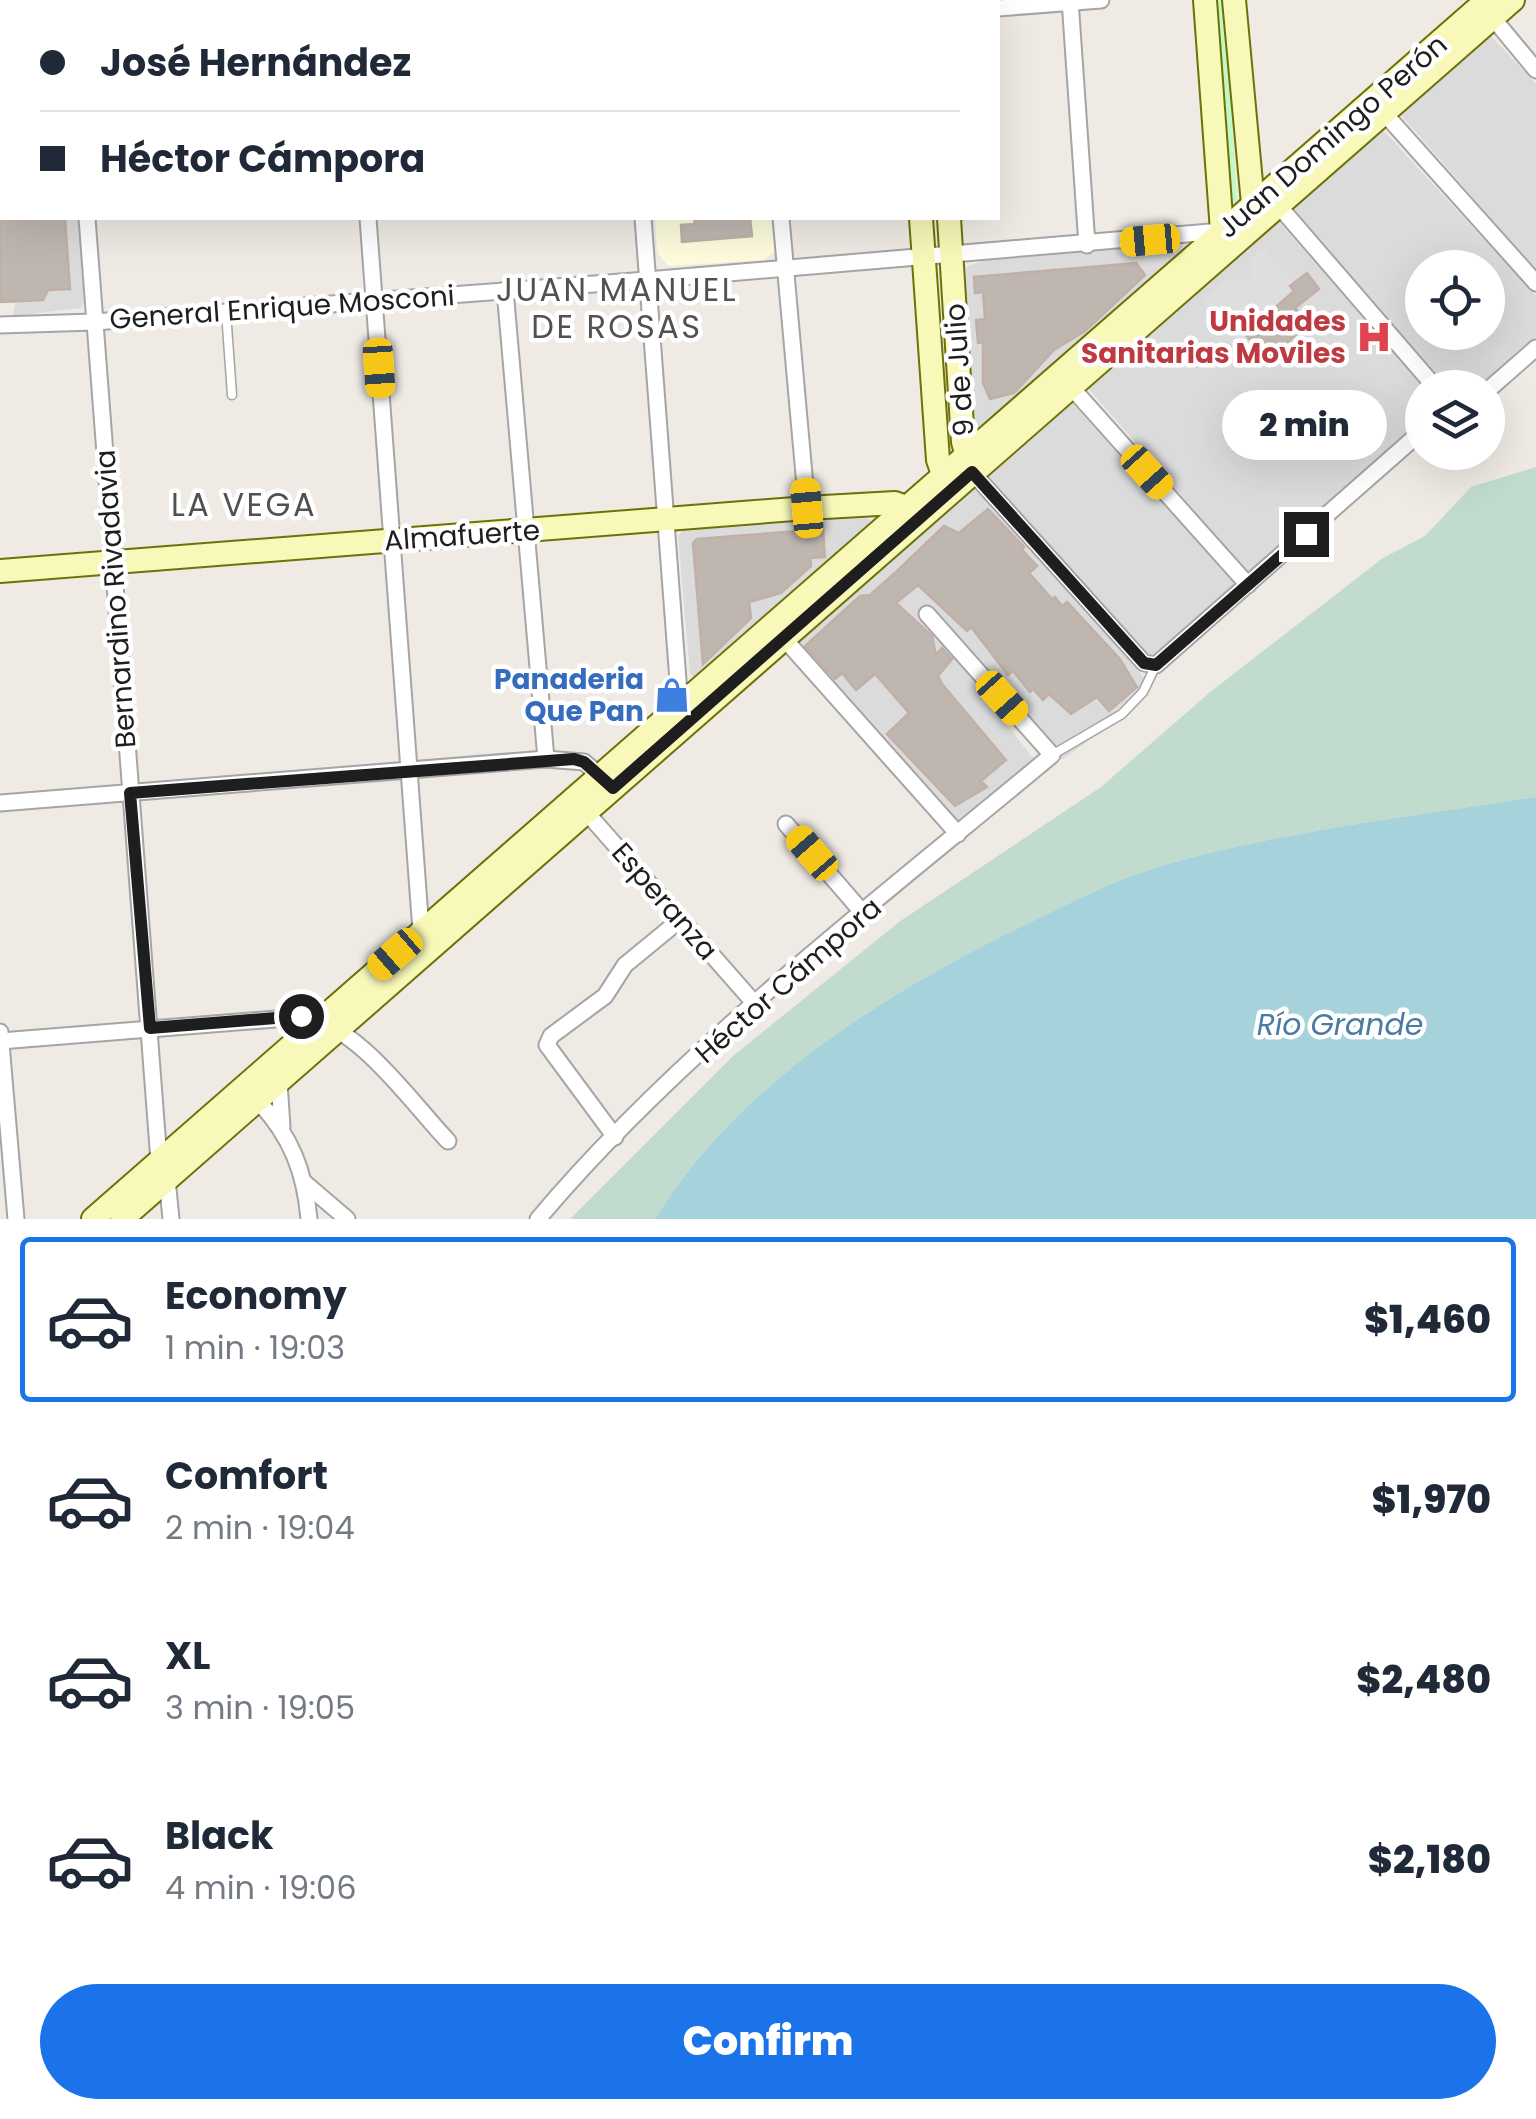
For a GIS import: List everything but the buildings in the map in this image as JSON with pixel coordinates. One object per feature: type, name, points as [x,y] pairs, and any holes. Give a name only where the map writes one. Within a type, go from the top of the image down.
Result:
[{"type":"main road","points":[[1206,0],[1228,238]]},
{"type":"main road","points":[[1234,0],[1253,204],[1278,205]]},
{"type":"main road","name":"Juan Domingo Perón","points":[[914,511],[943,474],[969,464],[1072,388],[1228,238],[1253,204],[1487,7],[1513,0]]},
{"type":"main road","name":"Juan Domingo Perón","points":[[122,1219],[163,1170],[914,511],[1228,238],[1278,205],[1385,114],[1487,7]]},
{"type":"main road","name":"9 de Julio","points":[[921,220],[938,460],[943,474]]},
{"type":"main road","name":"9 de Julio","points":[[950,220],[969,464]]},
{"type":"main road","name":"Almafuerte","points":[[0,571],[807,508],[914,511]]},
{"type":"main road","name":"Juan Domingo Perón","points":[[93,1219],[258,1101],[421,931],[580,805]]},
{"type":"street","points":[[1000,8],[1101,0]]},
{"type":"street","points":[[1070,1],[1087,245]]},
{"type":"street","points":[[1487,7],[1536,70]]},
{"type":"street","points":[[1385,114],[1536,283]]},
{"type":"street","points":[[1278,205],[1420,370]]},
{"type":"street","name":"Bernardino Rivadavia","points":[[86,220],[130,793],[170,1219]]},
{"type":"street","points":[[368,220],[421,931]]},
{"type":"street","points":[[643,220],[666,520],[688,710]]},
{"type":"street","points":[[781,220],[807,508]]},
{"type":"street","name":"General Enrique Mosconi","points":[[0,325],[94,322],[924,257],[1228,238]]},
{"type":"street","points":[[505,290],[546,760]]},
{"type":"street","points":[[1505,375],[1536,348]]},
{"type":"street","points":[[1072,388],[1248,585]]},
{"type":"street","points":[[969,464],[1144,663],[1156,665],[1405,446]]},
{"type":"street","points":[[927,614],[1052,755]]},
{"type":"street","points":[[778,631],[958,834]]},
{"type":"street","name":"Héctor Cámpora","points":[[538,1219],[616,1137],[756,1005],[1052,755]]},
{"type":"street","points":[[0,803],[546,760],[574,759],[606,781]]},
{"type":"street","name":"Esperanza","points":[[580,805],[756,1005]]},
{"type":"street","points":[[786,824],[863,913]]},
{"type":"street","points":[[616,1137],[547,1045],[551,1036],[615,987],[631,958],[681,919]]},
{"type":"street","points":[[0,1041],[150,1028],[330,1023],[448,1142]]},
{"type":"street","points":[[0,1032],[16,1219]]},
{"type":"street","points":[[279,1082],[282,1127],[306,1184],[309,1219]]},
{"type":"street","points":[[258,1101],[282,1127]]},
{"type":"street","points":[[306,1184],[347,1219]]},
{"type":"lane","points":[[226,312],[232,395]]},
{"type":"lane","points":[[1052,755],[1122,714],[1144,692],[1156,665]]},
{"type":"shaded area","points":[[1490,35],[1536,84],[1536,270],[1401,115]]},
{"type":"shaded area","points":[[1382,129],[1494,250],[1405,250],[1405,338],[1295,212],[1294,203]]},
{"type":"shaded area","points":[[30,220],[79,220],[87,298],[81,308],[13,316]]},
{"type":"shaded area","points":[[655,220],[776,220],[777,249],[764,260],[668,266],[657,252]]},
{"type":"shaded area","points":[[1278,221],[1409,370],[1405,370],[1405,441],[1253,573],[1245,569],[1088,388]]},
{"type":"shaded area","points":[[1169,246],[1177,258],[980,430],[974,426],[965,268],[981,261]]},
{"type":"shaded area","points":[[1263,248],[1294,283],[1294,291],[1237,341],[1202,301],[1231,276],[1244,282],[1250,277],[1249,260]]},
{"type":"shaded area","points":[[1505,262],[1536,296],[1536,338],[1499,370],[1433,370],[1416,350],[1505,350]]},
{"type":"shaded area","points":[[1071,402],[1233,582],[1234,586],[1161,657],[1148,659],[988,481],[987,472]]},
{"type":"shaded area","points":[[974,489],[1151,685],[1139,704],[1062,760],[982,670],[972,680],[1033,758],[964,821],[956,822],[794,639]]},
{"type":"shaded area","points":[[862,514],[874,523],[697,679],[690,674],[678,536],[685,528]]},
{"type":"green space","points":[[1224,0],[1237,201],[1233,204],[1229,202],[1215,2]]},
{"type":"green space","points":[[1536,467],[1536,797],[1230,848],[1108,886],[924,978],[821,1045],[729,1124],[689,1170],[655,1219],[570,1219],[733,1056],[899,922],[1101,787],[1209,693],[1383,558],[1425,536],[1471,487]]},
{"type":"water","name":"Río Grande","points":[[1536,797],[1536,1219],[655,1219],[689,1170],[729,1124],[821,1045],[924,978],[1069,904],[1134,875],[1230,848]]},
{"type":"place","name":"Unidades Sanitarias Moviles","points":[[1374,337]]},
{"type":"place","name":"Panaderia Que Pan","points":[[672,695]]},
{"type":"district","name":"JUAN MANUEL DE ROSAS","points":[[617,308]]},
{"type":"district","name":"LA VEGA","points":[[244,505]]},
{"type":"route","points":[[301,1016],[150,1028],[130,793],[574,759],[584,762],[613,788],[972,472],[1144,663],[1156,665],[1306,534]]}]
